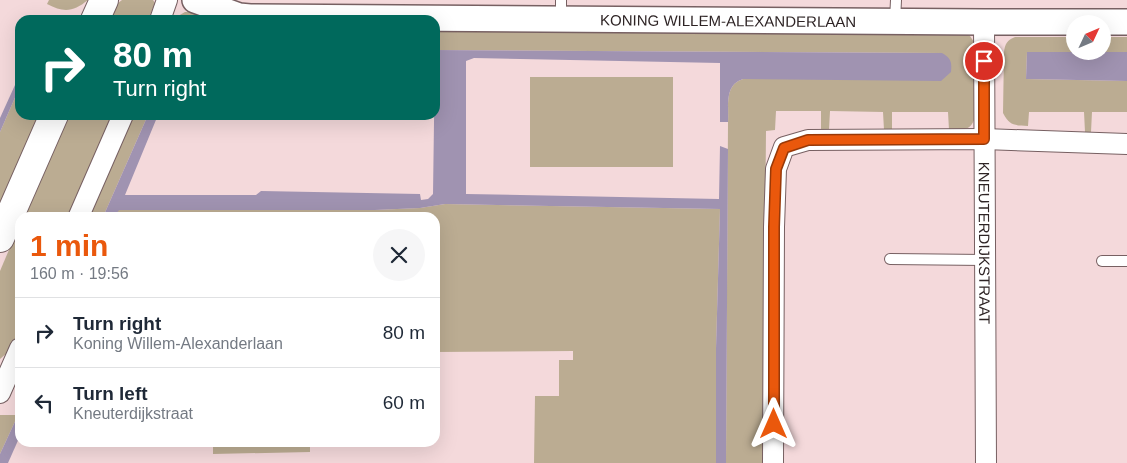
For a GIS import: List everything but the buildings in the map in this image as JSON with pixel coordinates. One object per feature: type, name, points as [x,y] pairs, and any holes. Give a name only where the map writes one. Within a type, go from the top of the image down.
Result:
[{"type":"main road","points":[[97,15],[104,0]]},
{"type":"main road","points":[[0,238],[52,120]]},
{"type":"street","points":[[162,15],[168,0]]},
{"type":"street","name":"KONING WILLEM-ALEXANDERLAAN","points":[[196,0],[236,15]]},
{"type":"street","name":"KONING WILLEM-ALEXANDERLAAN","points":[[339,15],[561,10],[896,11],[984,22],[1127,22]]},
{"type":"street","name":"KNEUTERDIJKSTRAAT","points":[[984,22],[986,463]]},
{"type":"street","points":[[81,212],[121,120]]},
{"type":"street","points":[[774,463],[774,227],[776,169],[784,148],[808,140],[984,139],[1127,144]]},
{"type":"street","points":[[0,393],[15,359]]},
{"type":"lane","points":[[890,259],[985,260]]},
{"type":"lane","points":[[1102,261],[1127,261]]},
{"type":"shaded area","points":[[49,0],[88,0],[73,9],[63,10],[47,4]]},
{"type":"shaded area","points":[[122,0],[153,0],[155,3],[150,15],[109,15],[113,7]]},
{"type":"shaded area","points":[[190,12],[199,15],[180,15]]},
{"type":"shaded area","points":[[440,29],[960,31],[970,36],[976,45],[976,112],[973,123],[964,129],[949,130],[948,112],[892,112],[892,131],[884,130],[883,112],[830,111],[829,130],[821,130],[821,111],[776,111],[775,130],[766,131],[763,463],[726,463],[728,103],[730,91],[737,82],[743,79],[942,53],[440,50]]},
{"type":"shaded area","points":[[1015,37],[1066,37],[1066,52],[1027,52],[1026,79],[1127,81],[1127,112],[1092,112],[1091,132],[1085,132],[1084,112],[1029,112],[1028,126],[1010,123],[1003,113],[1004,52],[1010,39]]},
{"type":"shaded area","points":[[1111,37],[1127,37],[1127,52],[1111,52]]},
{"type":"shaded area","points":[[440,50],[942,53],[951,63],[951,72],[941,81],[743,79],[737,82],[730,91],[728,122],[720,122],[720,63],[474,58],[466,61],[466,194],[719,199],[720,146],[728,149],[726,463],[716,463],[716,348],[720,209],[445,204],[420,208],[375,210],[119,210],[118,212],[105,212],[146,120],[156,120],[125,195],[256,195],[261,191],[420,194],[421,200],[428,199],[433,194],[434,120],[440,120]]},
{"type":"shaded area","points":[[1027,52],[1066,52],[1066,60],[1111,60],[1111,52],[1127,52],[1127,81],[1026,79]]},
{"type":"shaded area","points":[[530,77],[673,77],[673,167],[530,167]]},
{"type":"shaded area","points":[[15,85],[15,98],[0,132],[0,118]]},
{"type":"shaded area","points":[[15,98],[15,120],[37,120],[0,204],[0,132]]},
{"type":"shaded area","points":[[65,120],[113,120],[72,212],[26,212]]},
{"type":"shaded area","points":[[128,120],[146,120],[105,212],[88,212]]},
{"type":"shaded area","points":[[445,204],[720,209],[716,348],[716,463],[534,463],[535,396],[559,396],[559,360],[573,360],[573,351],[440,352],[440,212],[117,212],[118,210],[375,210],[420,208]]},
{"type":"shaded area","points":[[15,236],[15,344],[0,359],[0,271]]},
{"type":"shaded area","points":[[0,415],[15,415],[15,422],[0,454]]},
{"type":"shaded area","points":[[15,422],[15,447],[8,463],[0,463],[0,454]]},
{"type":"shaded area","points":[[213,447],[310,447],[310,452],[213,454]]},
{"type":"route","points":[[774,424],[774,227],[776,169],[784,148],[808,140],[984,139],[984,61]]}]
